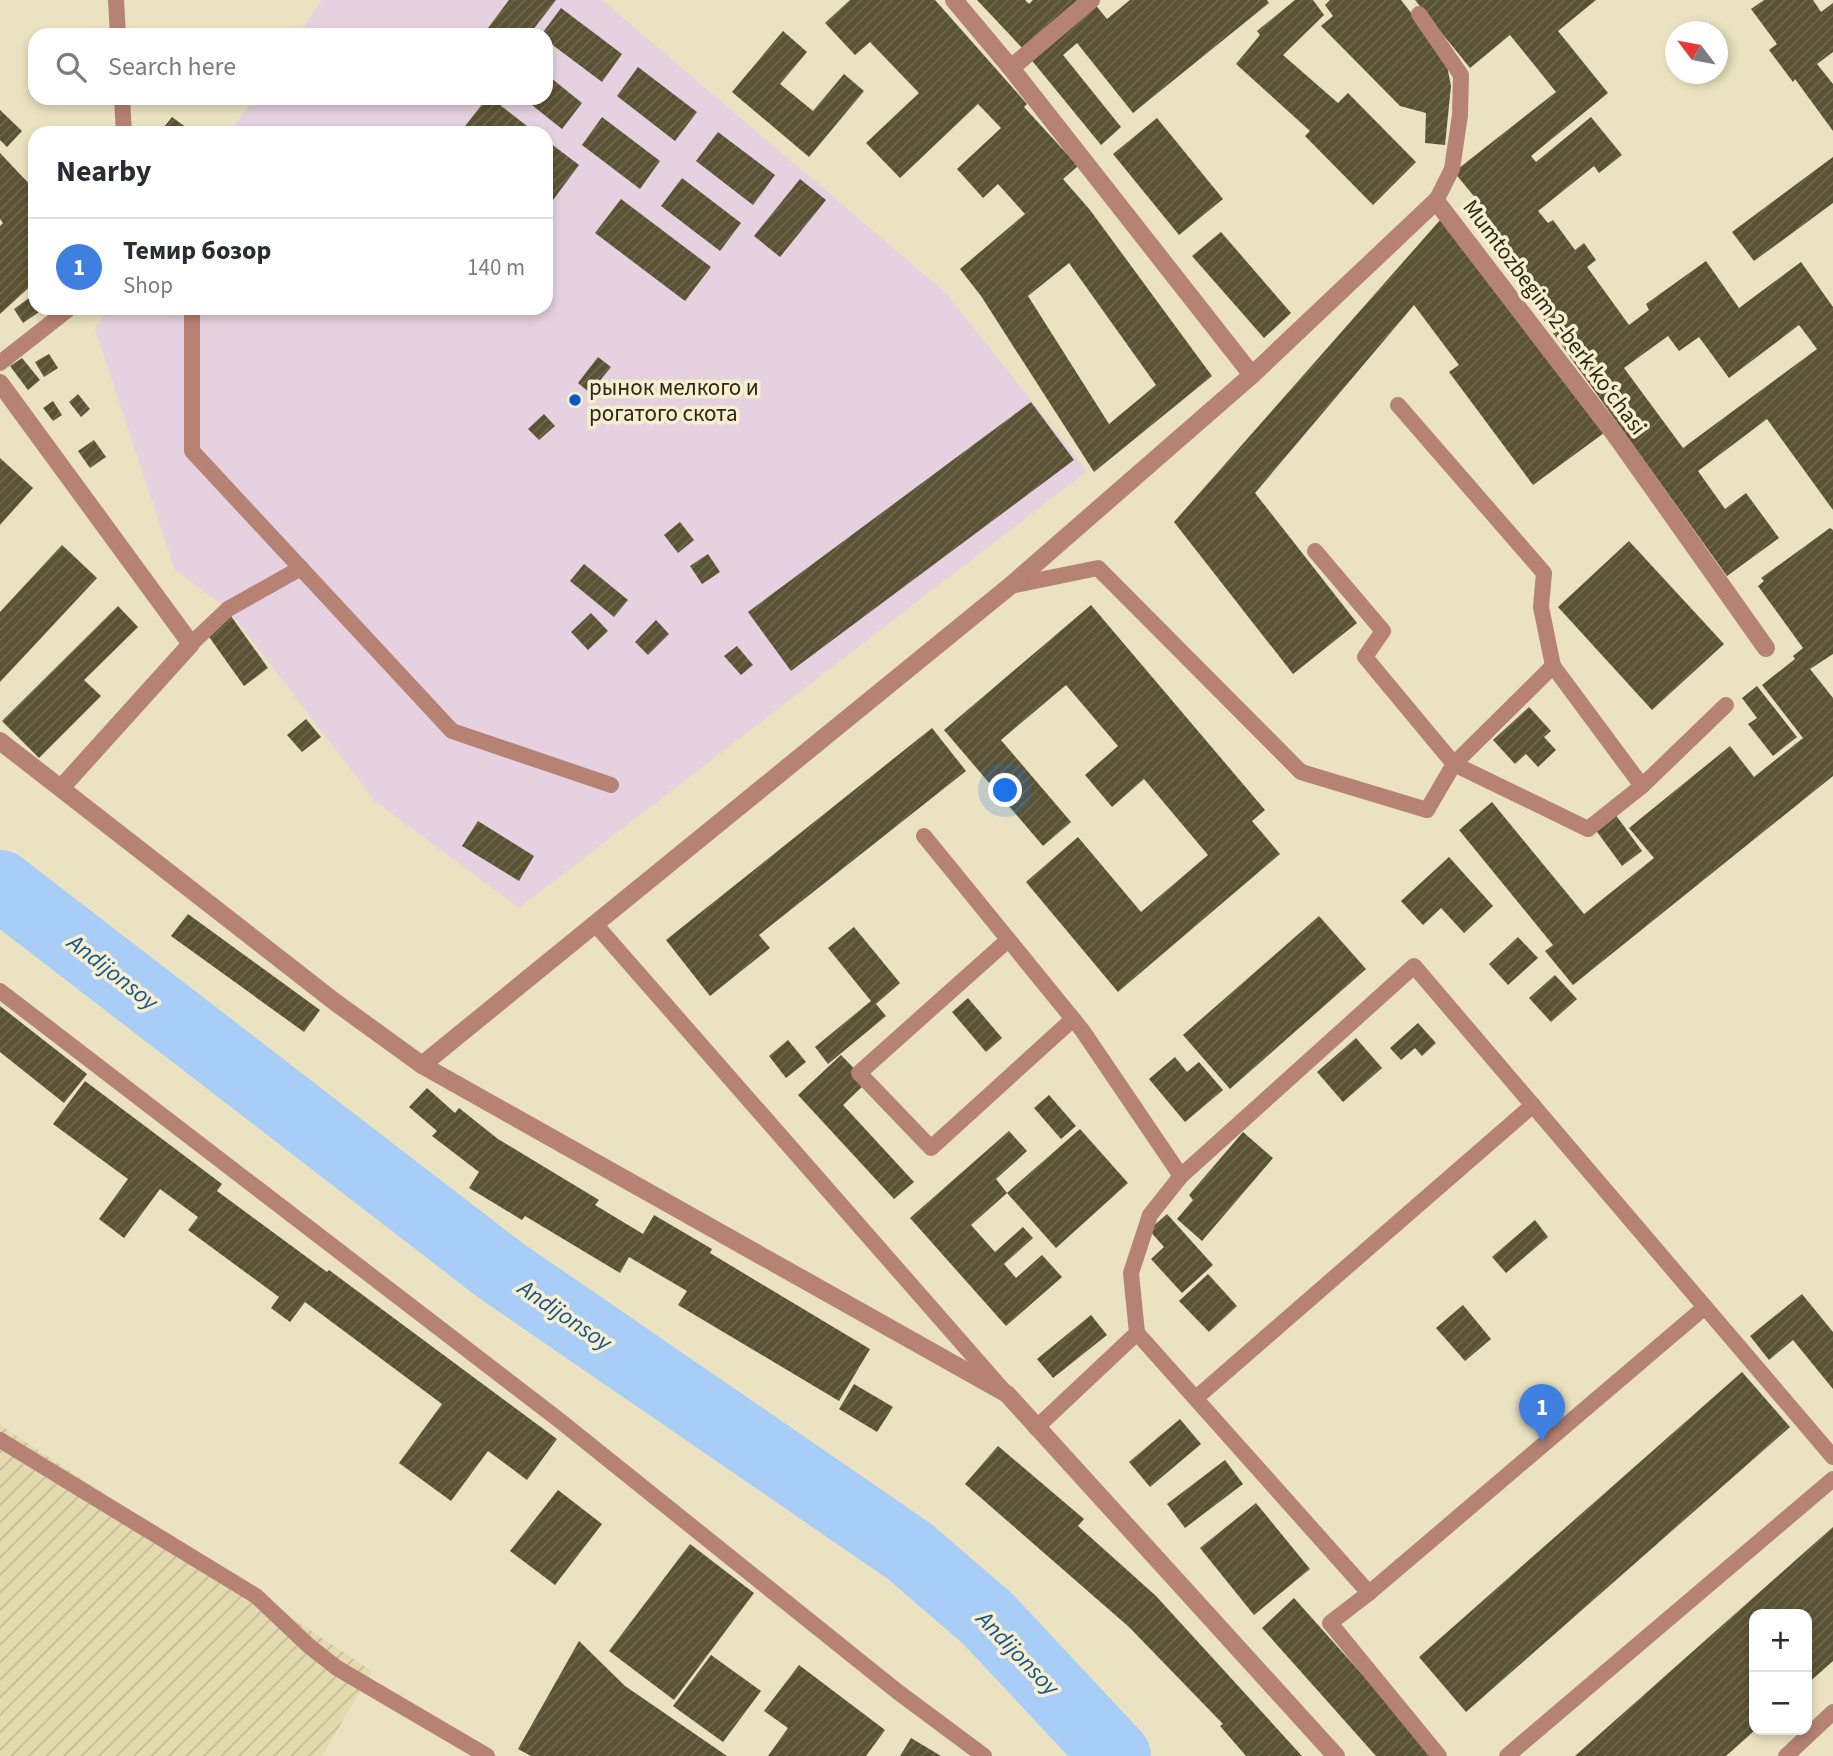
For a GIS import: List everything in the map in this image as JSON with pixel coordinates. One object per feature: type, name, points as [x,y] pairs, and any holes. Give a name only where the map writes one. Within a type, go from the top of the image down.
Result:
[{"type":"street","points":[[954,0],[1011,68],[1252,375]]},
{"type":"street","points":[[1011,68],[1091,0]]},
{"type":"street","name":"Mumtozbegim 2-berk koʻchasi","points":[[422,1065],[1010,586],[1252,375],[1436,201],[1616,436],[1766,648]]},
{"type":"street","points":[[0,383],[191,645],[61,788]]},
{"type":"street","points":[[0,741],[335,1002],[422,1065],[1007,1394],[1336,1756]]},
{"type":"lane","points":[[116,0],[118,28]]},
{"type":"lane","points":[[1419,14],[1461,75],[1460,115],[1452,169],[1436,201]]},
{"type":"lane","points":[[122,105],[124,126]]},
{"type":"lane","points":[[0,363],[61,315]]},
{"type":"lane","points":[[192,315],[192,451],[452,730],[611,785]]},
{"type":"lane","points":[[1398,405],[1544,573],[1541,607],[1553,666],[1642,786]]},
{"type":"lane","points":[[1315,551],[1383,631],[1365,657],[1454,764],[1588,829],[1642,786],[1726,705]]},
{"type":"lane","points":[[191,645],[228,609],[301,568]]},
{"type":"lane","points":[[1010,586],[1098,568],[1301,772],[1427,810],[1454,764],[1553,666]]},
{"type":"lane","points":[[924,836],[1073,1019],[1181,1176]]},
{"type":"lane","points":[[596,924],[1007,1394]]},
{"type":"lane","points":[[1009,940],[859,1073],[931,1148],[1073,1019]]},
{"type":"lane","points":[[1370,1593],[1137,1333],[1131,1273],[1150,1215],[1181,1176],[1413,966],[1833,1457]]},
{"type":"lane","points":[[0,991],[559,1420],[888,1683],[984,1756]]},
{"type":"lane","points":[[1196,1398],[1533,1105]]},
{"type":"lane","points":[[1440,1756],[1330,1623],[1370,1593],[1705,1307]]},
{"type":"lane","points":[[1036,1429],[1137,1333]]},
{"type":"lane","points":[[0,1440],[256,1596],[309,1646],[337,1668],[487,1756]]},
{"type":"lane","points":[[1507,1756],[1833,1479]]},
{"type":"lane","points":[[1786,1756],[1833,1712]]},
{"type":"shaded area","name":"рынок мелкого и рогатого скота","points":[[322,0],[602,0],[946,293],[1087,471],[519,908],[375,801],[228,609],[175,570],[95,329],[105,315],[553,315],[553,126],[235,126],[249,105],[553,105],[553,28],[303,28]]},
{"type":"shaded area","points":[[0,1425],[372,1671],[322,1756],[0,1756]]},
{"type":"building","points":[[509,0],[556,0],[534,28],[488,28]]},
{"type":"building","points":[[850,0],[935,0],[1027,104],[1024,107],[1078,166],[1063,179],[1090,210],[1212,376],[1094,472],[981,296],[960,269],[1025,214],[998,184],[983,198],[957,169],[1001,128],[978,104],[900,178],[866,143],[919,93],[870,42],[855,55],[825,23]],"holes":[[[1069,263],[1156,385],[1109,424],[1028,296]]]},
{"type":"building","points":[[977,0],[1025,0],[1029,4],[1033,0],[1083,0],[1025,51]]},
{"type":"building","points":[[1130,0],[1267,0],[1269,3],[1133,113],[1077,43],[1063,55],[1121,127],[1101,145],[1029,57],[1093,2],[1107,19]]},
{"type":"building","points":[[1295,0],[1313,0],[1324,15],[1283,55],[1338,103],[1348,93],[1416,162],[1373,205],[1305,136],[1310,131],[1236,64],[1260,35],[1257,31]]},
{"type":"building","points":[[1330,0],[1401,0],[1445,56],[1451,86],[1445,145],[1425,143],[1426,113],[1400,106],[1321,26],[1333,16],[1325,5]]},
{"type":"building","points":[[1415,0],[1596,0],[1558,31],[1608,93],[1531,156],[1536,162],[1591,117],[1622,155],[1599,173],[1594,166],[1538,211],[1548,223],[1553,220],[1575,250],[1584,243],[1596,260],[1587,267],[1629,325],[1649,310],[1646,304],[1706,261],[1739,308],[1801,262],[1833,307],[1833,510],[1767,419],[1698,471],[1725,509],[1746,493],[1779,538],[1727,576],[1500,259],[1504,255],[1471,214],[1482,206],[1454,172],[1556,92],[1510,35],[1470,68]],"holes":[[[1799,325],[1817,349],[1683,448],[1624,368],[1668,336],[1679,351],[1699,337],[1729,378]]]},
{"type":"building","points":[[1764,0],[1813,0],[1821,12],[1833,3],[1833,52],[1817,64],[1833,84],[1833,131],[1795,79],[1793,82],[1769,50],[1777,44],[1751,9]]},
{"type":"building","points":[[561,8],[622,54],[602,82],[553,45],[553,28],[546,28]]},
{"type":"building","points":[[783,31],[807,52],[780,84],[813,111],[844,74],[864,91],[809,157],[732,92]]},
{"type":"building","points":[[638,67],[697,112],[675,141],[617,96]]},
{"type":"building","points":[[553,80],[582,103],[562,129],[532,105],[553,105]]},
{"type":"building","points":[[482,105],[500,105],[527,126],[465,126]]},
{"type":"building","points":[[0,110],[22,131],[7,147],[0,140]]},
{"type":"building","points":[[172,117],[184,126],[165,126]]},
{"type":"building","points":[[602,117],[660,161],[640,189],[582,145]]},
{"type":"building","points":[[1157,118],[1223,199],[1179,235],[1113,154]]},
{"type":"building","points":[[718,132],[775,175],[753,205],[696,161]]},
{"type":"building","points":[[553,145],[579,165],[553,200]]},
{"type":"building","points":[[0,153],[28,183],[28,288],[0,314],[0,226],[3,223],[0,219]]},
{"type":"building","points":[[1833,157],[1833,203],[1754,261],[1732,232]]},
{"type":"building","points":[[682,178],[741,223],[720,251],[661,206]]},
{"type":"building","points":[[800,179],[826,200],[780,257],[754,236]]},
{"type":"building","points":[[621,199],[711,267],[685,301],[595,233]]},
{"type":"building","points":[[1441,219],[1604,433],[1533,485],[1449,372],[1459,365],[1414,305],[1255,493],[1357,623],[1293,674],[1174,522]]},
{"type":"building","points":[[1221,232],[1291,313],[1264,338],[1192,256]]},
{"type":"building","points":[[28,299],[28,315],[35,315],[23,323],[14,309]]},
{"type":"building","points":[[49,354],[58,368],[44,377],[35,362]]},
{"type":"building","points":[[598,357],[611,367],[590,393],[578,383]]},
{"type":"building","points":[[22,358],[40,380],[28,390],[10,366]]},
{"type":"building","points":[[78,394],[90,409],[81,417],[69,402]]},
{"type":"building","points":[[53,401],[62,415],[53,421],[43,408]]},
{"type":"building","points":[[1031,402],[1074,460],[791,671],[748,612]]},
{"type":"building","points":[[544,414],[555,426],[539,440],[528,429]]},
{"type":"building","points":[[94,440],[106,457],[90,468],[78,451]]},
{"type":"building","points":[[0,458],[33,488],[0,525]]},
{"type":"building","points":[[680,522],[694,540],[678,553],[664,535]]},
{"type":"building","points":[[1830,528],[1833,530],[1833,654],[1810,669],[1833,698],[1833,776],[1573,985],[1545,951],[1553,945],[1459,830],[1492,802],[1584,914],[1654,858],[1629,828],[1730,746],[1754,777],[1803,738],[1762,685],[1795,659],[1793,656],[1803,648],[1758,586],[1764,581],[1761,578]]},
{"type":"building","points":[[1629,541],[1724,644],[1652,710],[1558,607]]},
{"type":"building","points":[[62,545],[97,578],[0,682],[0,612]]},
{"type":"building","points":[[708,554],[720,572],[702,584],[690,566]]},
{"type":"building","points":[[584,564],[628,600],[614,617],[570,581]]},
{"type":"building","points":[[1091,605],[1265,810],[1252,821],[1280,854],[1118,992],[1026,882],[1078,837],[1141,912],[1208,855],[1144,779],[1112,807],[1085,775],[1118,746],[1066,685],[1001,740],[1071,822],[1043,846],[944,730]]},
{"type":"building","points":[[118,606],[138,627],[84,680],[101,696],[39,758],[2,721]]},
{"type":"building","points":[[591,613],[608,631],[588,650],[571,632]]},
{"type":"building","points":[[231,616],[268,668],[244,686],[207,634]]},
{"type":"building","points":[[656,620],[669,634],[648,655],[635,642]]},
{"type":"building","points":[[737,646],[753,665],[741,675],[724,656]]},
{"type":"building","points":[[1757,686],[1797,737],[1773,756],[1748,724],[1757,718],[1742,698]]},
{"type":"building","points":[[1529,707],[1551,731],[1544,737],[1556,750],[1538,767],[1526,754],[1515,764],[1493,740]]},
{"type":"building","points":[[306,719],[321,737],[302,752],[287,735]]},
{"type":"building","points":[[932,728],[966,771],[759,935],[770,948],[710,996],[666,940]]},
{"type":"building","points":[[1615,814],[1642,851],[1622,866],[1595,829]]},
{"type":"building","points":[[478,821],[534,856],[519,881],[462,846]]},
{"type":"building","points":[[1449,857],[1493,906],[1464,933],[1441,908],[1423,925],[1401,901]]},
{"type":"building","points":[[188,914],[320,1010],[304,1032],[171,936]]},
{"type":"building","points":[[1319,916],[1366,969],[1230,1089],[1183,1035]]},
{"type":"building","points":[[854,927],[900,983],[876,1004],[886,1016],[828,1064],[815,1047],[871,1001],[828,948]]},
{"type":"building","points":[[1518,937],[1538,958],[1508,985],[1489,964]]},
{"type":"building","points":[[1555,975],[1577,999],[1551,1022],[1529,998]]},
{"type":"building","points":[[968,998],[1002,1038],[986,1052],[952,1012]]},
{"type":"building","points":[[0,1006],[87,1074],[64,1103],[0,1052]]},
{"type":"building","points":[[1418,1023],[1436,1043],[1422,1056],[1415,1048],[1401,1060],[1390,1048]]},
{"type":"building","points":[[1356,1038],[1382,1068],[1343,1102],[1317,1072]]},
{"type":"building","points":[[788,1040],[806,1062],[786,1078],[769,1056]]},
{"type":"building","points":[[841,1055],[867,1082],[843,1105],[914,1182],[894,1199],[798,1095]]},
{"type":"building","points":[[1175,1057],[1187,1072],[1199,1062],[1223,1090],[1185,1122],[1149,1079]]},
{"type":"building","points":[[85,1081],[222,1184],[217,1191],[327,1272],[329,1270],[557,1439],[527,1480],[488,1451],[451,1501],[399,1463],[442,1404],[305,1302],[290,1322],[271,1308],[279,1297],[188,1230],[198,1217],[160,1189],[124,1238],[99,1219],[128,1179],[53,1124]]},
{"type":"building","points":[[427,1088],[455,1113],[459,1108],[498,1139],[599,1200],[595,1205],[643,1234],[654,1215],[712,1249],[710,1253],[870,1349],[839,1401],[678,1305],[687,1291],[629,1257],[620,1273],[525,1216],[522,1220],[469,1188],[479,1172],[432,1136],[437,1131],[409,1107]]},
{"type":"building","points":[[1049,1095],[1076,1126],[1061,1139],[1034,1108]]},
{"type":"building","points":[[1080,1129],[1128,1183],[1056,1248],[1007,1193]]},
{"type":"building","points":[[1009,1131],[1027,1151],[996,1179],[1007,1193],[971,1225],[995,1252],[1023,1227],[1033,1238],[1004,1264],[1016,1278],[1042,1255],[1062,1277],[1006,1326],[910,1218]]},
{"type":"building","points":[[1243,1132],[1273,1158],[1202,1241],[1177,1219],[1193,1200],[1189,1195]]},
{"type":"building","points":[[1167,1214],[1213,1265],[1182,1293],[1151,1259],[1164,1247],[1149,1230]]},
{"type":"building","points":[[1535,1220],[1548,1237],[1506,1273],[1492,1257]]},
{"type":"building","points":[[1208,1274],[1237,1306],[1209,1332],[1179,1301]]},
{"type":"building","points":[[1802,1294],[1833,1332],[1833,1389],[1793,1340],[1769,1360],[1750,1336]]},
{"type":"building","points":[[1463,1305],[1491,1339],[1465,1361],[1436,1328]]},
{"type":"building","points":[[1091,1315],[1107,1335],[1053,1378],[1037,1359]]},
{"type":"building","points":[[1742,1372],[1790,1427],[1466,1712],[1419,1657]]},
{"type":"building","points":[[854,1384],[893,1407],[877,1432],[839,1409]]},
{"type":"building","points":[[1180,1419],[1201,1444],[1150,1487],[1129,1462]]},
{"type":"building","points":[[998,1446],[1084,1519],[1078,1526],[1156,1596],[1302,1756],[1246,1756],[1220,1726],[1223,1724],[1129,1627],[965,1484]]},
{"type":"building","points":[[1225,1460],[1243,1484],[1185,1528],[1167,1504]]},
{"type":"building","points":[[558,1490],[602,1524],[555,1585],[510,1551]]},
{"type":"building","points":[[1256,1503],[1310,1569],[1254,1615],[1200,1548]]},
{"type":"building","points":[[1833,1527],[1833,1661],[1812,1680],[1812,1609],[1749,1609],[1750,1735],[1726,1756],[1575,1756]]},
{"type":"building","points":[[690,1544],[754,1593],[674,1700],[609,1651]]},
{"type":"building","points":[[1294,1598],[1435,1756],[1376,1756],[1262,1628]]},
{"type":"building","points":[[579,1641],[625,1686],[727,1756],[531,1756],[518,1749]]},
{"type":"building","points":[[711,1655],[761,1691],[723,1742],[673,1706]]},
{"type":"building","points":[[799,1665],[885,1730],[866,1756],[768,1756],[788,1728],[764,1711]]},
{"type":"building","points":[[911,1738],[941,1756],[900,1756]]},
{"type":"waterway","name":"Andijonsoy","points":[[0,885],[500,1270],[909,1551],[988,1619],[1116,1756]]},
{"type":"place","name":"рынок мелкого и рогатого скота","points":[[575,400]]},
{"type":"place","name":"Темир бозор","points":[[1542,1442]]}]
